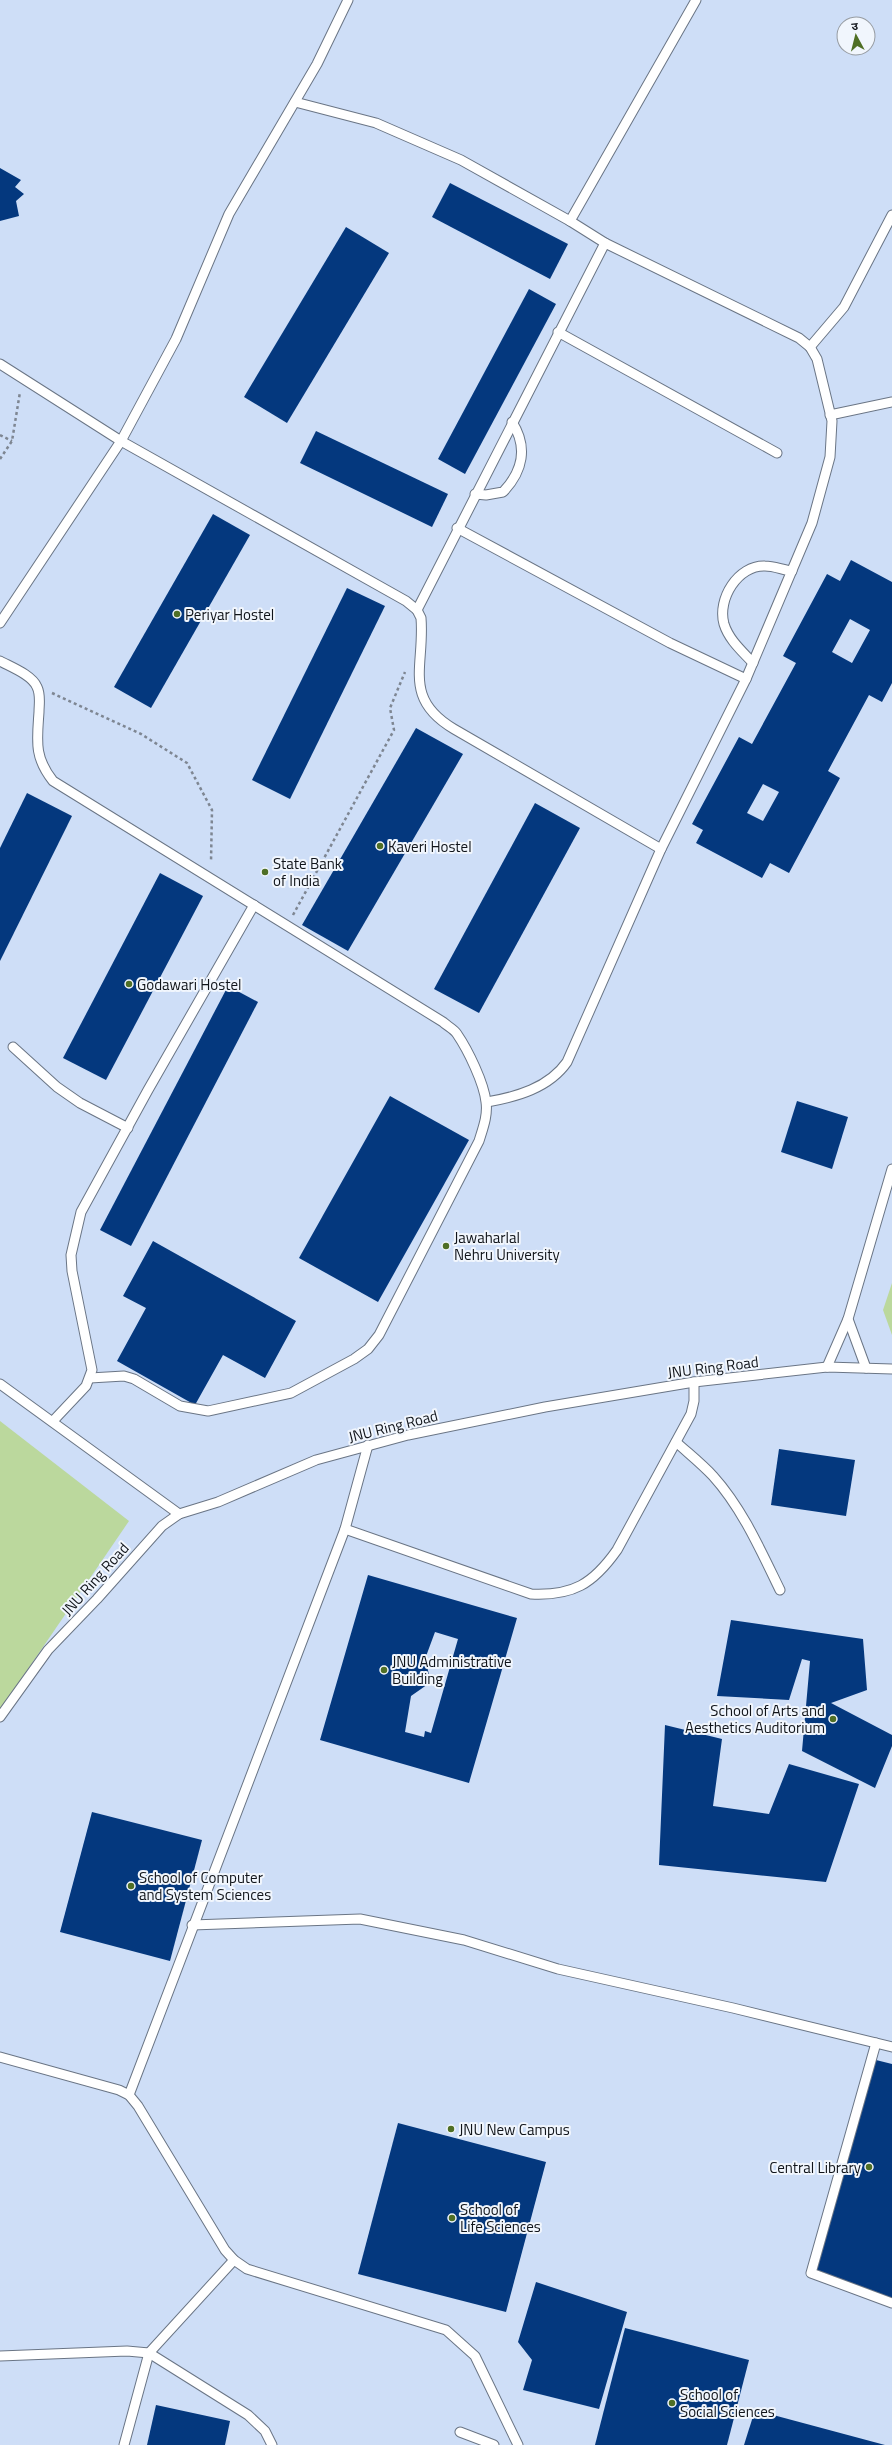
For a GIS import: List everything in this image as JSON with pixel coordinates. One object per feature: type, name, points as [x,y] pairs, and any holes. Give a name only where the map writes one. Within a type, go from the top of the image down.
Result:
[{"type":"lane","points":[[0,623],[121,441],[176,339],[228,214],[330,41],[348,0]]},
{"type":"lane","points":[[570,221],[696,0]]},
{"type":"lane","points":[[295,102],[376,123],[461,160],[570,221],[605,243],[799,338],[810,347],[817,359],[830,415],[832,440],[826,480],[812,523],[746,679],[661,849],[567,1062],[559,1074],[533,1089],[509,1098],[486,1102]]},
{"type":"lane","points":[[810,347],[844,307],[892,215]]},
{"type":"lane","points":[[417,610],[457,528],[605,243]]},
{"type":"lane","points":[[558,332],[777,453]]},
{"type":"lane","points":[[0,364],[121,441],[406,601],[417,610],[421,618],[422,630],[419,678],[422,695],[430,711],[454,729],[661,849]]},
{"type":"lane","points":[[830,415],[892,402]]},
{"type":"lane","points":[[475,494],[486,495],[503,492],[517,473],[522,450],[521,439],[512,422]]},
{"type":"lane","points":[[457,528],[670,643],[746,679]]},
{"type":"lane","points":[[753,663],[737,646],[724,623],[723,612],[725,599],[732,583],[750,569],[764,566],[792,571]]},
{"type":"lane","points":[[0,661],[30,679],[37,686],[40,698],[37,750],[44,771],[52,781],[254,905],[456,1033],[467,1050],[484,1090],[486,1102],[485,1121],[479,1141],[379,1336],[368,1349],[354,1359],[291,1393],[208,1411],[180,1406],[124,1376],[90,1378]]},
{"type":"lane","points":[[53,1421],[86,1386],[92,1370],[72,1271],[71,1255],[81,1212],[254,905]]},
{"type":"lane","points":[[13,1048],[56,1087],[80,1103],[128,1128]]},
{"type":"lane","points":[[828,1368],[848,1319],[892,1169]]},
{"type":"lane","points":[[848,1319],[866,1368]]},
{"type":"lane","name":"JNU Ring Road","points":[[0,1717],[48,1650],[97,1599],[162,1526],[179,1514],[218,1502],[316,1460],[368,1445],[545,1407],[694,1382],[828,1368],[892,1369]]},
{"type":"lane","points":[[345,1529],[532,1594],[553,1595],[579,1588],[603,1571],[617,1550],[691,1414],[694,1401],[694,1382]]},
{"type":"lane","points":[[0,1384],[53,1421],[179,1514]]},
{"type":"lane","points":[[676,1442],[713,1475],[723,1488],[753,1536],[780,1590]]},
{"type":"lane","points":[[128,2095],[345,1529],[368,1445]]},
{"type":"lane","points":[[192,1925],[360,1918],[464,1940],[558,1969],[733,2008],[892,2047]]},
{"type":"lane","points":[[876,2043],[811,2273],[892,2303]]},
{"type":"lane","points":[[0,2057],[118,2090],[128,2095],[138,2106],[234,2260],[247,2269],[446,2330],[475,2356],[518,2445]]},
{"type":"lane","points":[[124,2445],[149,2353],[234,2260]]},
{"type":"lane","points":[[0,2356],[127,2351],[149,2353],[248,2415],[265,2431],[272,2445]]},
{"type":"lane","points":[[460,2432],[494,2445]]},
{"type":"path","points":[[0,459],[12,441],[22,377]]},
{"type":"path","points":[[0,434],[12,441]]},
{"type":"path","points":[[287,926],[394,730],[390,708],[408,665]]},
{"type":"path","points":[[37,686],[141,734],[187,763],[212,810],[210,878]]},
{"type":"shaded area","name":"Jawaharlal Nehru University","points":[[0,0],[892,0],[892,2445],[0,2445]]},
{"type":"green space","points":[[892,1283],[892,1335],[883,1310]]},
{"type":"green space","points":[[0,1421],[129,1521],[0,1710]]},
{"type":"building","points":[[0,168],[21,180],[15,187],[24,194],[16,201],[19,216],[0,221]]},
{"type":"building","points":[[450,183],[568,244],[550,279],[432,217]]},
{"type":"building","points":[[346,227],[389,253],[287,423],[244,397]]},
{"type":"building","points":[[529,289],[556,304],[465,474],[438,459]]},
{"type":"building","points":[[316,431],[448,494],[432,527],[300,463]]},
{"type":"building","points":[[213,514],[250,535],[151,708],[114,687]]},
{"type":"building","points":[[851,560],[892,582],[892,683],[882,702],[869,695],[828,771],[840,778],[789,873],[770,863],[762,878],[696,843],[703,830],[692,824],[739,737],[752,744],[796,663],[783,656],[827,574],[840,581]],"holes":[[[850,619],[870,630],[852,663],[832,652]],[[763,784],[779,792],[763,821],[747,813]]]},
{"type":"building","points":[[347,588],[385,606],[290,799],[252,780]]},
{"type":"building","points":[[416,728],[463,754],[348,951],[302,925]]},
{"type":"building","points":[[27,793],[72,816],[0,961],[0,848]]},
{"type":"building","points":[[535,803],[580,828],[479,1013],[434,989]]},
{"type":"building","points":[[160,873],[203,896],[106,1080],[63,1058]]},
{"type":"building","points":[[228,986],[258,1002],[131,1246],[100,1230]]},
{"type":"building","points":[[390,1096],[469,1140],[378,1302],[299,1258]]},
{"type":"building","points":[[797,1101],[848,1117],[832,1169],[781,1152]]},
{"type":"building","points":[[153,1241],[296,1321],[265,1378],[223,1355],[195,1405],[117,1361],[146,1308],[123,1296]]},
{"type":"building","points":[[779,1449],[855,1460],[846,1516],[771,1505]]},
{"type":"building","name":"JNU Administrative Building","points":[[368,1575],[517,1618],[469,1783],[320,1740]],"holes":[[[435,1632],[458,1639],[431,1733],[425,1731],[424,1737],[405,1732],[411,1696],[431,1682],[425,1659]]]},
{"type":"building","name":"School of Arts and Aesthetics Auditorium","points":[[731,1620],[863,1639],[867,1690],[831,1703],[892,1735],[892,1746],[875,1788],[802,1751],[810,1661],[802,1659],[789,1700],[717,1696]]},
{"type":"building","points":[[665,1725],[722,1739],[713,1806],[769,1814],[789,1764],[859,1784],[826,1882],[659,1865]]},
{"type":"building","name":"School of Computer and System Sciences","points":[[92,1812],[202,1840],[170,1961],[60,1932]]},
{"type":"building","name":"Central Library","points":[[876,2060],[892,2064],[892,2300],[815,2270]]},
{"type":"building","name":"School of Life Sciences","points":[[398,2123],[546,2162],[506,2312],[358,2274]]},
{"type":"building","points":[[536,2282],[627,2312],[599,2409],[523,2390],[532,2360],[518,2342]]},
{"type":"building","name":"School of Social Sciences","points":[[625,2328],[749,2360],[727,2445],[595,2445]]},
{"type":"building","points":[[156,2405],[230,2421],[225,2445],[147,2445]]},
{"type":"building","points":[[755,2410],[885,2445],[744,2445]]},
{"type":"place","name":"Periyar Hostel","points":[[177,614]]},
{"type":"place","name":"Kaveri Hostel","points":[[380,846]]},
{"type":"place","name":"State Bank of India","points":[[265,872]]},
{"type":"place","name":"Godawari Hostel","points":[[129,984]]},
{"type":"place","name":"Jawaharlal Nehru University","points":[[446,1246]]},
{"type":"place","name":"JNU Administrative Building","points":[[384,1670]]},
{"type":"place","name":"School of Arts and Aesthetics Auditorium","points":[[833,1719]]},
{"type":"place","name":"School of Computer and System Sciences","points":[[131,1886]]},
{"type":"place","name":"JNU New Campus","points":[[451,2129]]},
{"type":"place","name":"Central Library","points":[[869,2167]]},
{"type":"place","name":"School of Life Sciences","points":[[452,2218]]},
{"type":"place","name":"School of Social Sciences","points":[[672,2403]]}]
